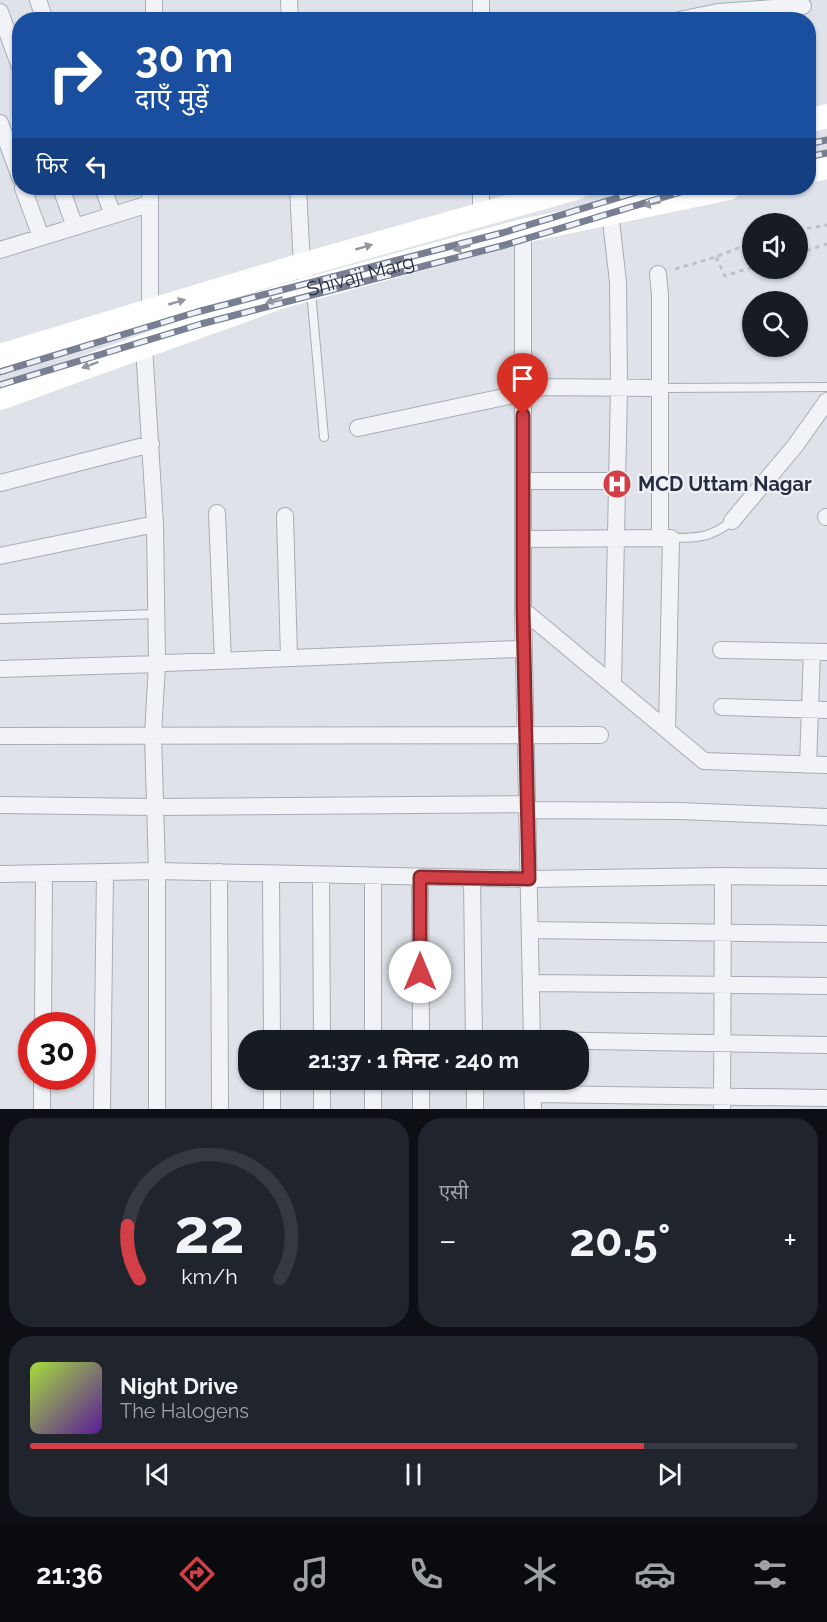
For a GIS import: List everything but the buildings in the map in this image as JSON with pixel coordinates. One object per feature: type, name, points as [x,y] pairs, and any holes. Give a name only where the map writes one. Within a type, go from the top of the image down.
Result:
[{"type":"main road","name":"Shivaji Marg","points":[[0,356],[302,265],[551,195]]},
{"type":"main road","name":"Shivaji Marg","points":[[0,398],[280,297],[523,231],[694,195]]},
{"type":"street","points":[[701,12],[718,6],[803,6]]},
{"type":"street","points":[[0,12],[12,45]]},
{"type":"street","points":[[0,123],[12,155]]},
{"type":"street","points":[[26,195],[41,237]]},
{"type":"street","points":[[64,195],[75,226]]},
{"type":"street","points":[[106,195],[113,215]]},
{"type":"street","points":[[298,195],[302,265],[310,290]]},
{"type":"street","points":[[481,195],[481,215]]},
{"type":"street","points":[[1,246],[41,237],[113,215],[150,196],[150,310]]},
{"type":"street","points":[[610,212],[618,282],[619,387],[614,684]]},
{"type":"street","points":[[523,231],[523,610],[521,649],[526,734],[532,1030]]},
{"type":"street","points":[[658,274],[666,538],[667,730]]},
{"type":"street","points":[[144,346],[155,524],[156,614],[161,664],[153,735],[157,871],[157,1109]]},
{"type":"street","points":[[358,428],[523,390],[660,388]]},
{"type":"street","points":[[732,520],[781,463],[827,401]]},
{"type":"street","points":[[0,483],[151,444]]},
{"type":"street","points":[[523,482],[618,481]]},
{"type":"street","points":[[217,513],[223,661]]},
{"type":"street","points":[[285,516],[290,658]]},
{"type":"street","points":[[0,556],[155,524]]},
{"type":"street","points":[[523,539],[666,538]]},
{"type":"street","points":[[523,610],[614,684],[704,762],[827,765]]},
{"type":"street","points":[[0,669],[521,649]]},
{"type":"street","points":[[721,650],[820,652],[819,710],[808,765]]},
{"type":"street","points":[[722,707],[819,710]]},
{"type":"street","points":[[0,736],[600,735]]},
{"type":"street","points":[[0,805],[527,807],[827,818]]},
{"type":"street","points":[[0,874],[157,871],[529,879],[827,877]]},
{"type":"street","points":[[102,1109],[105,872]]},
{"type":"street","points":[[219,872],[220,1109]]},
{"type":"street","points":[[42,1012],[44,873]]},
{"type":"street","points":[[271,874],[272,1030]]},
{"type":"street","points":[[321,875],[321,1030]]},
{"type":"street","points":[[373,876],[373,1030]]},
{"type":"street","points":[[722,1103],[723,876]]},
{"type":"street","points":[[420,877],[420,1030]]},
{"type":"street","points":[[472,878],[474,1030]]},
{"type":"street","points":[[530,930],[827,934]]},
{"type":"street","points":[[531,983],[827,986]]},
{"type":"street","points":[[589,1041],[827,1045]]},
{"type":"street","points":[[42,1090],[42,1109]]},
{"type":"street","points":[[272,1090],[272,1109]]},
{"type":"street","points":[[322,1090],[322,1109]]},
{"type":"street","points":[[373,1090],[373,1109]]},
{"type":"street","points":[[421,1090],[421,1109]]},
{"type":"street","points":[[474,1090],[475,1109]]},
{"type":"street","points":[[533,1094],[722,1103],[827,1098]]},
{"type":"lane","points":[[310,290],[324,437]]},
{"type":"lane","points":[[660,388],[827,387]]},
{"type":"lane","points":[[666,538],[707,536],[732,520]]},
{"type":"lane","points":[[0,619],[156,614]]},
{"type":"path","points":[[808,228],[827,225]]},
{"type":"path","points":[[808,250],[827,244]]},
{"type":"path","points":[[658,274],[742,246]]},
{"type":"path","points":[[716,256],[725,276],[742,271]]},
{"type":"railway","points":[[816,142],[827,140]]},
{"type":"railway","points":[[816,155],[827,153]]},
{"type":"railway","points":[[0,372],[197,312],[502,233],[627,195]]},
{"type":"railway","points":[[0,385],[201,324],[505,245],[671,195]]},
{"type":"place","name":"MCD Uttam Nagar","points":[[617,484]]},
{"type":"route","points":[[420,972],[420,877],[529,879],[523,610],[523,415]]}]
